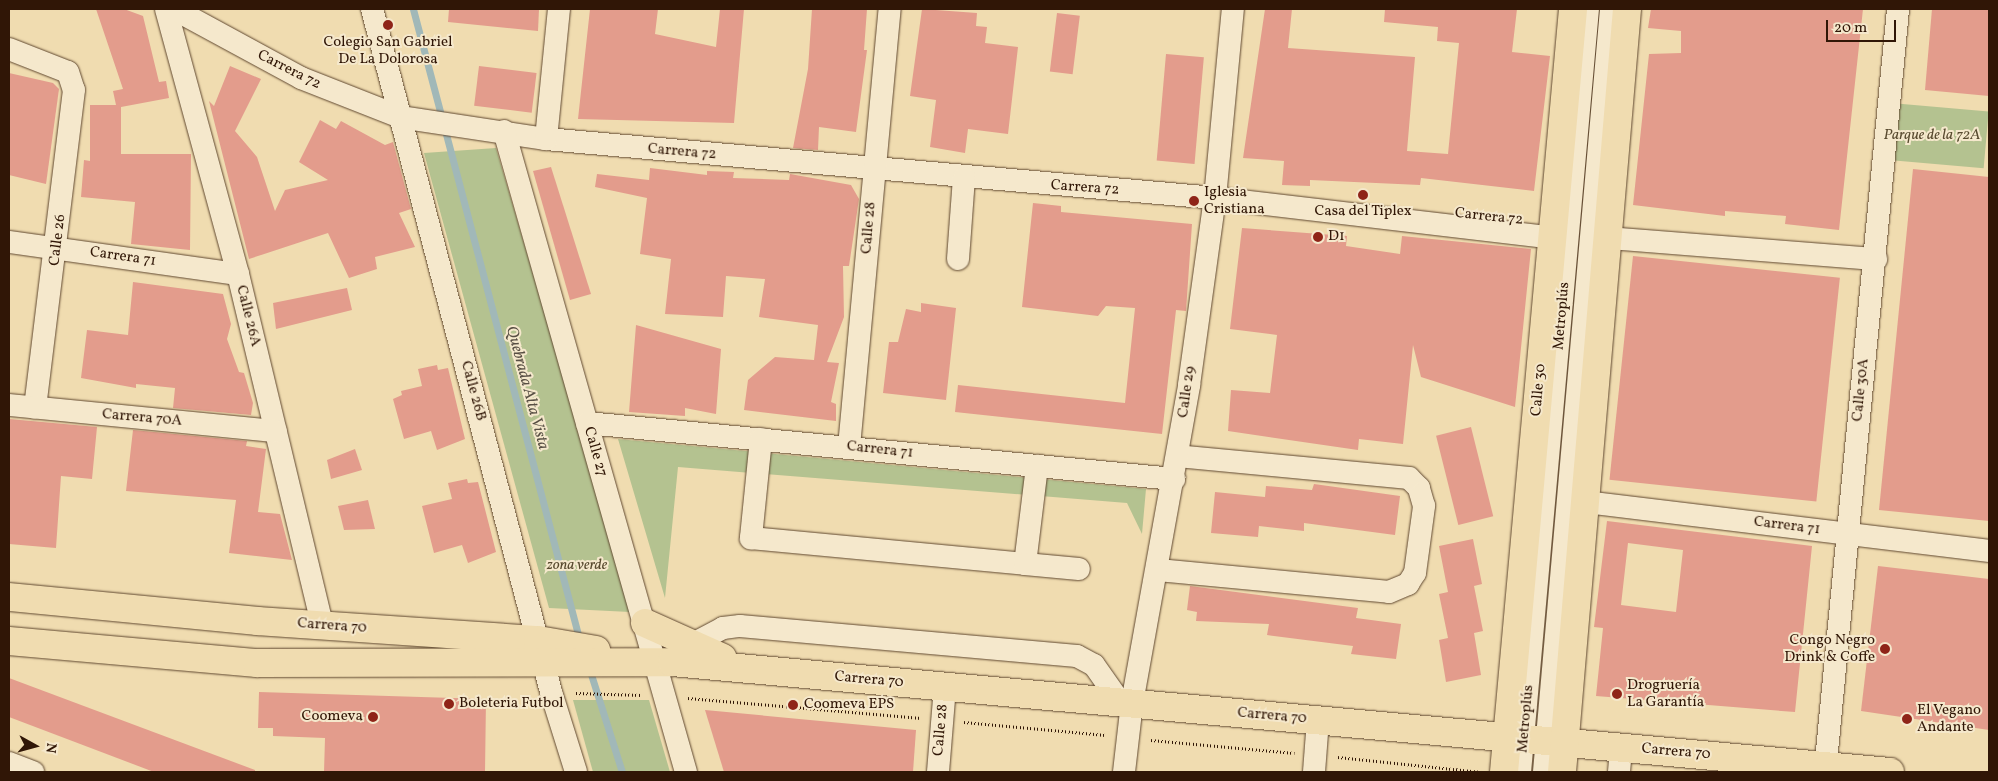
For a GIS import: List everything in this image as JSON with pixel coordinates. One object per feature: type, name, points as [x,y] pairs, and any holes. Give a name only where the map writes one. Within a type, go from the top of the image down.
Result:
[{"type":"main road","name":"Calle 30","points":[[1562,772],[1536,739],[1553,230],[1574,9]]},
{"type":"main road","name":"Calle 30","points":[[1504,772],[1536,739],[1585,502],[1627,9]]},
{"type":"main road","name":"Carrera 70","points":[[9,597],[322,625],[568,654],[1536,739],[1620,760],[1890,772]]},
{"type":"main road","points":[[645,623],[747,669]]},
{"type":"main road","name":"Carrera 70","points":[[9,640],[257,663],[541,651]]},
{"type":"street","name":"Calle 26A","points":[[166,9],[238,274],[322,625]]},
{"type":"street","name":"Carrera 72","points":[[174,9],[301,78],[410,118],[460,123],[546,139],[874,171],[1215,198],[1241,191],[1411,216],[1553,230]]},
{"type":"street","name":"Calle 26B","points":[[372,9],[410,118],[541,651],[576,772]]},
{"type":"street","points":[[546,139],[559,9]]},
{"type":"street","name":"Calle 28","points":[[850,447],[890,9]]},
{"type":"street","name":"Calle 29","points":[[1124,772],[1128,737],[1126,703],[1158,570],[1178,456],[1215,198],[1233,9]]},
{"type":"street","name":"Metroplús","points":[[1544,772],[1536,739],[1588,9]]},
{"type":"street","name":"Metroplús","points":[[1520,772],[1536,739],[1612,9]]},
{"type":"street","name":"Calle 30A","points":[[1826,769],[1847,534],[1876,259],[1898,9]]},
{"type":"street","name":"Calle 26","points":[[9,49],[68,72],[74,90],[74,110],[58,248],[35,408]]},
{"type":"street","name":"Calle 27","points":[[504,131],[686,772]]},
{"type":"street","points":[[958,259],[964,178]]},
{"type":"street","points":[[1608,238],[1876,259]]},
{"type":"street","name":"Carrera 71","points":[[9,242],[238,274]]},
{"type":"street","name":"Carrera 70A","points":[[9,405],[276,431]]},
{"type":"street","name":"Carrera 71","points":[[586,424],[850,447],[1174,479]]},
{"type":"street","points":[[761,439],[742,537],[1079,570]]},
{"type":"street","points":[[1158,570],[1389,592],[1408,584],[1415,573],[1424,506],[1419,488],[1409,478],[1178,456]]},
{"type":"street","points":[[1025,564],[1037,466]]},
{"type":"street","name":"Carrera 71","points":[[1585,502],[1989,551]]},
{"type":"street","points":[[691,645],[724,628],[740,626],[1077,656],[1094,665],[1126,703]]},
{"type":"street","name":"Calle 28","points":[[938,772],[945,687]]},
{"type":"street","points":[[1314,772],[1318,720]]},
{"type":"street","points":[[9,763],[34,772]]},
{"type":"path","points":[[581,693],[613,694]]},
{"type":"path","points":[[677,697],[1128,737]]},
{"type":"green space","name":"Parque de la 72A","points":[[1891,103],[1989,112],[1984,168],[1886,160]]},
{"type":"green space","name":"zona verde","points":[[496,148],[630,612],[549,608],[424,153]]},
{"type":"green space","points":[[618,439],[1146,489],[1142,534],[1127,503],[678,467],[665,598]]},
{"type":"green space","points":[[573,700],[649,700],[670,772],[593,772]]},
{"type":"building","points":[[96,9],[124,9],[143,16],[159,82],[166,81],[169,98],[121,107],[121,154],[191,154],[190,250],[131,244],[135,202],[81,197],[84,160],[90,161],[90,105],[116,105],[113,91],[123,89]]},
{"type":"building","points":[[449,9],[539,9],[538,31],[448,22]]},
{"type":"building","points":[[590,9],[658,9],[655,34],[716,47],[720,9],[744,9],[734,123],[578,119]]},
{"type":"building","points":[[812,9],[867,9],[864,50],[867,50],[856,132],[819,127],[818,150],[793,148],[808,69]]},
{"type":"building","points":[[922,9],[977,13],[976,26],[987,27],[985,43],[1018,47],[1008,134],[968,129],[965,153],[930,147],[936,100],[910,96]]},
{"type":"building","points":[[1265,9],[1292,9],[1288,48],[1415,57],[1407,151],[1448,154],[1459,43],[1437,41],[1438,27],[1384,22],[1385,9],[1517,9],[1512,52],[1550,56],[1534,191],[1421,178],[1420,185],[1310,180],[1310,186],[1282,185],[1284,161],[1243,158]]},
{"type":"building","points":[[1651,9],[1863,9],[1839,230],[1785,224],[1786,216],[1725,211],[1725,216],[1633,205],[1649,54],[1681,53],[1681,31],[1648,28]]},
{"type":"building","points":[[1932,9],[1989,9],[1989,96],[1925,90]]},
{"type":"building","points":[[1057,13],[1080,16],[1073,74],[1050,72]]},
{"type":"building","points":[[1166,54],[1204,57],[1195,164],[1157,161]]},
{"type":"building","points":[[230,66],[261,79],[235,131],[257,157],[275,211],[285,190],[328,180],[299,162],[320,120],[336,129],[341,121],[385,145],[393,142],[411,209],[399,213],[415,247],[375,257],[377,269],[349,278],[328,233],[249,259],[209,101],[214,106]]},
{"type":"building","points":[[479,66],[537,73],[532,113],[474,106]]},
{"type":"building","points":[[9,73],[53,83],[59,89],[46,184],[9,175]]},
{"type":"building","points":[[551,167],[591,294],[570,300],[533,171]]},
{"type":"building","points":[[650,168],[707,175],[707,171],[734,172],[733,178],[789,180],[790,174],[851,185],[859,199],[849,266],[843,266],[844,317],[827,362],[839,363],[831,402],[836,404],[836,421],[744,410],[748,380],[775,357],[814,360],[818,325],[759,317],[765,279],[726,276],[723,317],[665,314],[671,259],[640,254],[647,198],[595,187],[597,174],[649,180]]},
{"type":"building","points":[[1913,169],[1989,177],[1989,521],[1879,510]]},
{"type":"building","points":[[1033,203],[1061,206],[1061,212],[1192,224],[1186,311],[1176,310],[1162,434],[955,412],[958,385],[1125,403],[1135,308],[1106,306],[1098,316],[1022,307]]},
{"type":"building","points":[[1242,228],[1347,236],[1346,246],[1400,254],[1402,236],[1531,249],[1515,407],[1421,377],[1413,345],[1403,444],[1359,439],[1358,450],[1228,431],[1231,390],[1270,393],[1277,335],[1230,329]]},
{"type":"building","points":[[1633,256],[1840,278],[1816,502],[1609,480]]},
{"type":"building","points":[[133,282],[223,294],[231,324],[227,339],[239,372],[244,373],[253,403],[251,415],[173,408],[175,388],[136,384],[136,388],[81,378],[87,330],[128,335]]},
{"type":"building","points":[[347,288],[352,310],[276,329],[273,303]]},
{"type":"building","points":[[921,303],[956,308],[946,400],[883,393],[889,342],[898,342],[906,309],[921,312]]},
{"type":"building","points":[[636,325],[721,349],[716,414],[685,408],[685,416],[629,412]]},
{"type":"building","points":[[437,365],[438,370],[448,368],[465,439],[437,450],[431,431],[404,439],[393,399],[402,395],[401,391],[422,386],[418,369]]},
{"type":"building","points":[[9,419],[97,427],[92,479],[61,476],[56,548],[9,544]]},
{"type":"building","points":[[1471,427],[1493,516],[1458,525],[1436,436]]},
{"type":"building","points":[[133,430],[247,441],[246,446],[266,449],[258,512],[280,514],[292,560],[229,553],[236,500],[126,491]]},
{"type":"building","points":[[355,449],[362,470],[331,479],[327,460]]},
{"type":"building","points":[[467,479],[468,483],[478,482],[496,552],[468,563],[462,545],[434,553],[422,506],[452,499],[448,483]]},
{"type":"building","points":[[1314,484],[1400,496],[1395,535],[1304,523],[1304,531],[1259,526],[1258,537],[1211,533],[1215,492],[1265,497],[1266,486],[1312,490]]},
{"type":"building","points":[[368,500],[375,529],[344,530],[338,506]]},
{"type":"building","points":[[1607,521],[1812,546],[1795,712],[1596,696],[1603,628],[1594,627]],"holes":[[[1628,543],[1683,550],[1676,612],[1621,605]]]},
{"type":"building","points":[[1473,539],[1482,584],[1474,586],[1483,631],[1474,633],[1481,675],[1446,682],[1439,640],[1448,638],[1439,594],[1448,592],[1439,546]]},
{"type":"building","points":[[1878,566],[1989,579],[1989,730],[1861,711]]},
{"type":"building","points":[[1190,586],[1358,608],[1356,618],[1401,624],[1396,659],[1351,654],[1353,646],[1267,635],[1269,624],[1196,621],[1197,612],[1187,610]]},
{"type":"building","points":[[9,678],[255,770],[255,772],[154,772],[9,717]]},
{"type":"building","points":[[259,692],[486,699],[485,772],[324,772],[325,738],[273,736],[273,728],[258,728]]},
{"type":"building","points":[[705,710],[916,730],[913,772],[724,772]]},
{"type":"waterway","name":"Quebrada Alta Vista","points":[[413,9],[580,642]]},
{"type":"waterway","name":"Quebrada Alta Vista","points":[[589,668],[622,772]]},
{"type":"place","name":"Colegio San Gabriel De La Dolorosa","points":[[388,25]]},
{"type":"place","name":"Casa del Tiplex","points":[[1363,195]]},
{"type":"place","name":"Iglesia Cristiana","points":[[1194,201]]},
{"type":"place","name":"D1","points":[[1318,237]]},
{"type":"place","name":"Congo Negro Drink & Coffe","points":[[1885,649]]},
{"type":"place","name":"Drogruería La Garantía","points":[[1617,694]]},
{"type":"place","name":"Boleteria Futbol","points":[[449,704]]},
{"type":"place","name":"Coomeva EPS","points":[[793,705]]},
{"type":"place","name":"Coomeva","points":[[373,717]]},
{"type":"place","name":"El Vegano Andante","points":[[1907,719]]}]
